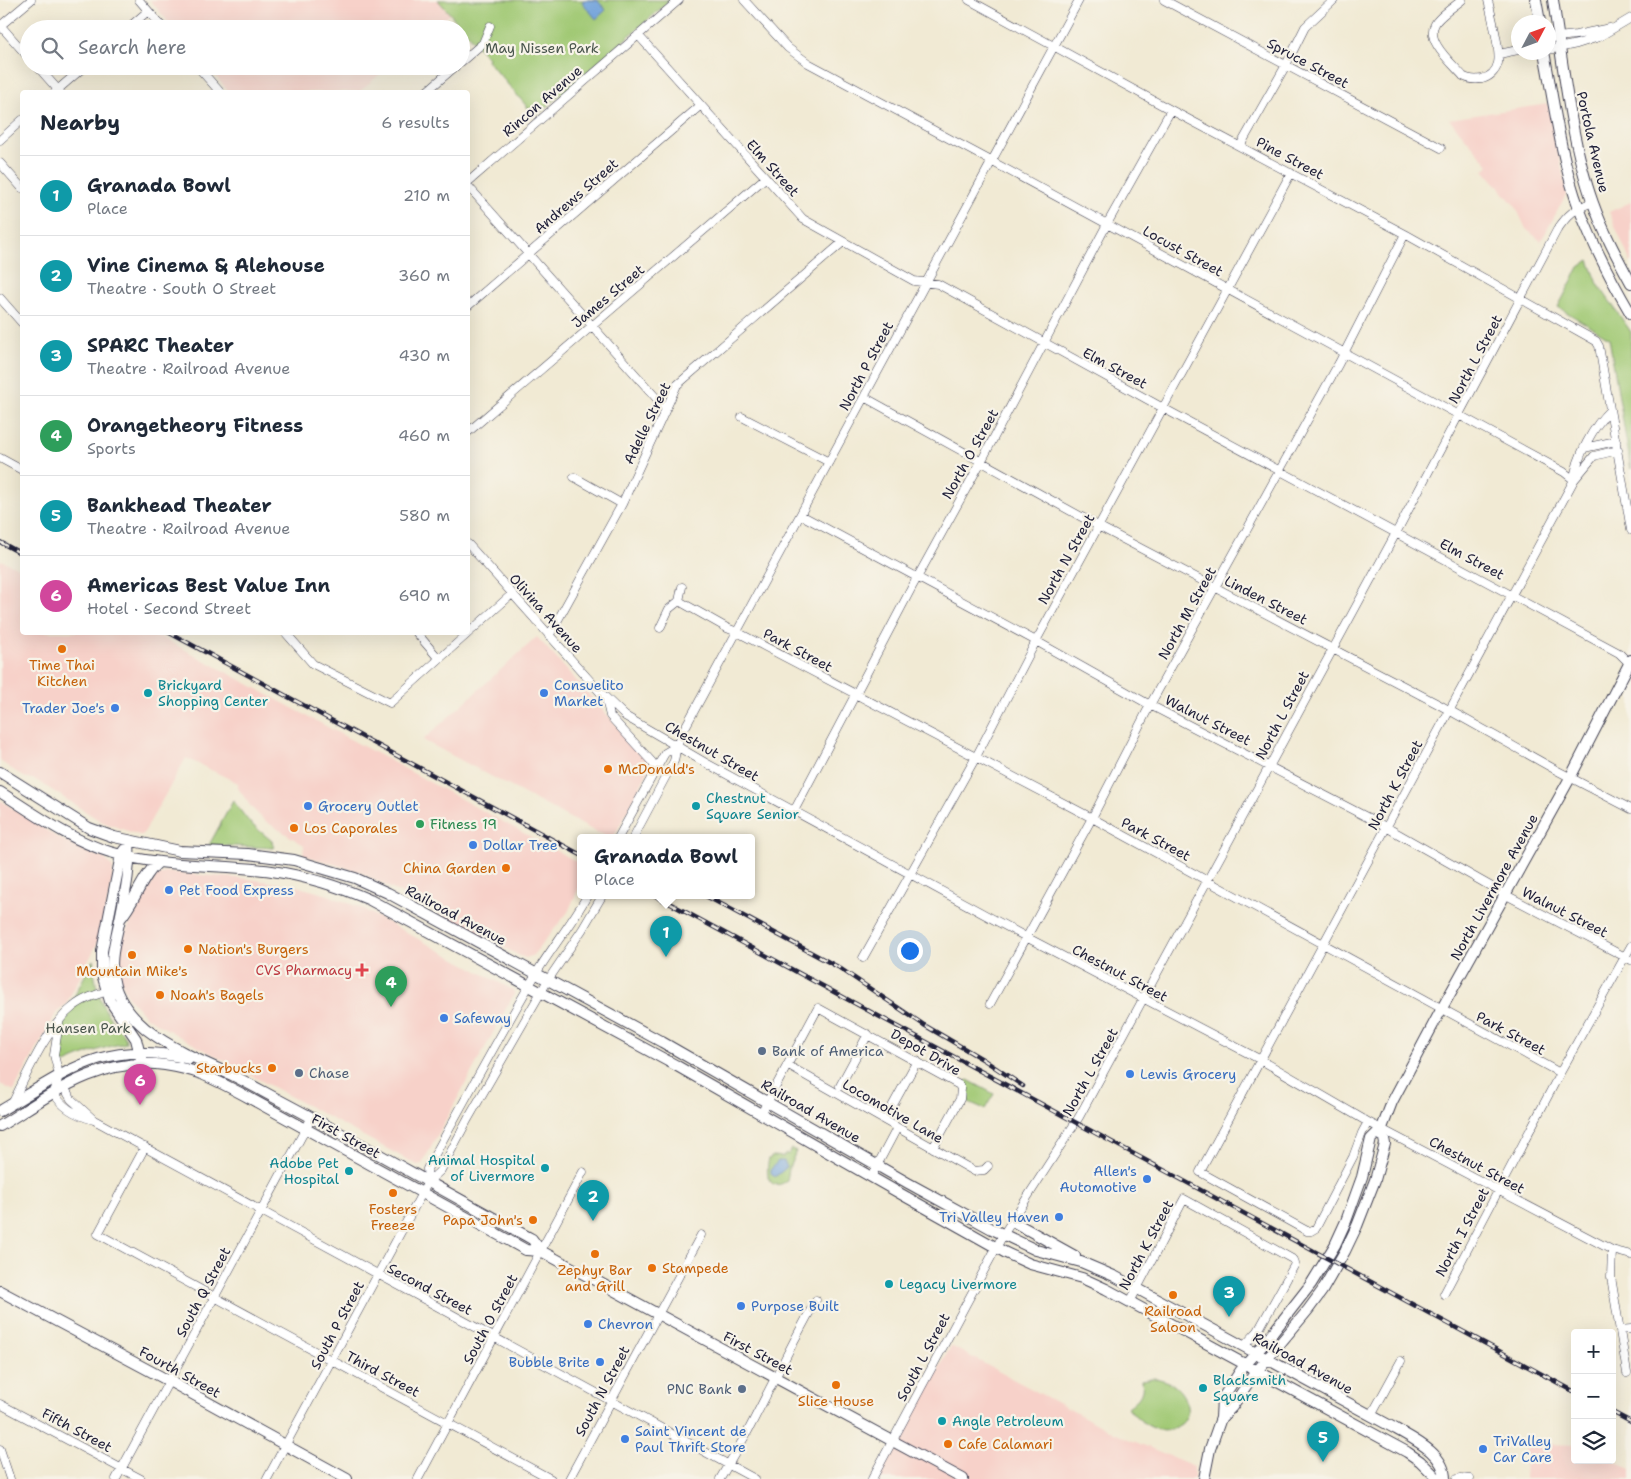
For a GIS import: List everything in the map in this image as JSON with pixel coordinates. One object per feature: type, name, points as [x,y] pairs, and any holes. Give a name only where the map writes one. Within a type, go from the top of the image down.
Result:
[{"type":"main road","points":[[1536,0],[1539,15]]},
{"type":"main road","name":"Portola Avenue","points":[[1552,0],[1553,15]]},
{"type":"main road","name":"Portola Avenue","points":[[1556,41],[1582,164],[1593,202],[1621,266],[1631,283]]},
{"type":"main road","points":[[1545,60],[1561,145],[1578,207],[1614,285],[1631,314]]},
{"type":"main road","points":[[1614,285],[1631,301]]},
{"type":"main road","name":"North Livermore Avenue","points":[[1221,1418],[1222,1399],[1247,1364],[1311,1284],[1335,1244],[1346,1222],[1362,1177],[1371,1139],[1382,1128],[1392,1102],[1570,778],[1630,662]]},
{"type":"main road","name":"Railroad Avenue","points":[[0,772],[89,828],[129,841],[180,850],[280,858],[355,878],[388,893],[548,980],[1003,1235],[1036,1250],[1093,1267],[1244,1346],[1371,1416],[1427,1448],[1445,1470],[1445,1479]]},
{"type":"main road","name":"Railroad Avenue","points":[[0,792],[80,841],[125,856],[202,867],[272,871],[328,884],[370,900],[677,1066],[996,1248],[1030,1264],[1088,1280],[1247,1364],[1407,1452],[1420,1461],[1438,1479]]},
{"type":"main road","points":[[111,990],[102,974],[102,951],[129,841]]},
{"type":"main road","points":[[125,856],[120,920],[112,961],[111,990],[116,1011],[134,1035],[141,1058]]},
{"type":"main road","points":[[120,920],[132,904],[151,869],[158,862]]},
{"type":"main road","name":"First Street","points":[[111,990],[138,1022],[153,1034],[201,1062],[233,1076],[312,1117],[532,1238],[541,1251]]},
{"type":"main road","name":"First Street","points":[[141,1058],[161,1054],[201,1062]]},
{"type":"main road","points":[[0,1111],[84,1063],[104,1056],[141,1058]]},
{"type":"main road","points":[[0,1126],[64,1087],[100,1070],[141,1058]]},
{"type":"main road","name":"First Street","points":[[141,1058],[198,1072],[526,1250],[541,1251],[964,1479]]},
{"type":"main road","name":"North Livermore Avenue","points":[[1221,1418],[1232,1407],[1258,1370],[1308,1310],[1322,1291],[1345,1251],[1375,1180],[1385,1144],[1382,1128]]},
{"type":"main road","points":[[1012,1221],[1093,1267]]},
{"type":"main road","name":"Fourth Street","points":[[0,1291],[347,1479]]},
{"type":"main road","points":[[1204,1479],[1210,1449],[1221,1418]]},
{"type":"street","points":[[20,48],[0,26],[31,0]]},
{"type":"street","points":[[139,0],[156,20]]},
{"type":"street","name":"Rincon Avenue","points":[[470,180],[679,0]]},
{"type":"street","name":"Locust Street","points":[[744,0],[788,48],[808,63],[1344,352],[1564,472],[1574,480]]},
{"type":"street","name":"Pine Street","points":[[969,0],[1405,234],[1596,341],[1599,346],[1610,410]]},
{"type":"street","name":"North P Street","points":[[635,834],[674,761],[677,746],[737,632],[1079,0]]},
{"type":"street","name":"Spruce Street","points":[[1164,0],[1441,148]]},
{"type":"street","points":[[1240,146],[1286,65],[1305,27],[1334,0]]},
{"type":"street","points":[[1462,0],[1435,22],[1432,33],[1435,43],[1463,76],[1469,80],[1486,78],[1494,72],[1498,63],[1499,54],[1488,0]]},
{"type":"street","points":[[137,20],[148,10]]},
{"type":"street","points":[[1556,41],[1615,27],[1631,18]]},
{"type":"street","points":[[470,54],[483,43],[490,26]]},
{"type":"street","name":"Elm Street","points":[[638,35],[803,219],[914,281],[938,284],[1044,344],[1512,594],[1619,653],[1630,662]]},
{"type":"street","points":[[1499,54],[1511,51]]},
{"type":"street","points":[[44,75],[56,90]]},
{"type":"street","points":[[60,90],[76,75]]},
{"type":"street","points":[[205,75],[218,90]]},
{"type":"street","points":[[428,90],[446,75]]},
{"type":"street","name":"Andrews Street","points":[[470,304],[701,105]]},
{"type":"street","name":"North O Street","points":[[794,811],[1107,224],[1171,110]]},
{"type":"street","points":[[0,140],[20,122]]},
{"type":"street","points":[[0,163],[20,186]]},
{"type":"street","name":"North N Street","points":[[863,958],[976,757],[1098,526],[1291,173]]},
{"type":"street","name":"James Street","points":[[470,430],[766,178]]},
{"type":"street","points":[[470,188],[666,409]]},
{"type":"street","name":"North L Street","points":[[996,1248],[1080,1117],[1396,533],[1557,230],[1566,217],[1578,207],[1593,202]]},
{"type":"street","name":"North M Street","points":[[990,1004],[1092,818],[1150,705],[1344,352],[1405,234]]},
{"type":"street","name":"Adelle Street","points":[[549,636],[622,504],[677,385],[843,242]]},
{"type":"street","points":[[0,298],[20,321]]},
{"type":"street","name":"Linden Street","points":[[864,397],[982,460],[1098,526],[1448,710],[1570,778],[1631,809]]},
{"type":"street","points":[[1610,410],[1631,530]]},
{"type":"street","name":"North K Street","points":[[1368,1122],[1353,1157],[1316,1228],[1311,1231],[1307,1231],[1200,1172],[1574,480],[1575,468],[1584,448],[1601,418],[1610,410]]},
{"type":"street","points":[[742,417],[829,462]]},
{"type":"street","points":[[1584,448],[1616,441]]},
{"type":"street","points":[[1574,480],[1594,456],[1618,450]]},
{"type":"street","points":[[0,458],[20,469]]},
{"type":"street","points":[[574,477],[622,504]]},
{"type":"street","name":"Walnut Street","points":[[801,515],[1036,641],[1150,705],[1386,827],[1506,895],[1628,958]]},
{"type":"street","name":"Olivina Avenue","points":[[470,546],[605,698]]},
{"type":"street","points":[[660,628],[669,609],[679,601],[682,586]]},
{"type":"street","points":[[470,631],[512,594]]},
{"type":"street","name":"Park Street","points":[[679,601],[726,628],[737,632],[1092,818],[1323,943],[1441,1010],[1560,1073]]},
{"type":"street","points":[[288,635],[312,664],[390,704],[466,635]]},
{"type":"street","points":[[419,635],[439,659]]},
{"type":"street","points":[[605,698],[610,716],[652,762],[656,769]]},
{"type":"street","name":"Chestnut Street","points":[[605,698],[625,716],[911,875],[1261,1060],[1368,1122],[1498,1191],[1612,1250],[1631,1255]]},
{"type":"street","name":"North P Street","points":[[620,834],[665,753],[677,746]]},
{"type":"street","points":[[529,986],[585,899]]},
{"type":"street","points":[[541,992],[600,899]]},
{"type":"street","name":"North I Street","points":[[1444,1294],[1560,1073],[1628,958],[1631,946]]},
{"type":"street","name":"South P Street","points":[[428,1182],[427,1169],[529,986]]},
{"type":"street","points":[[12,1104],[51,1029],[74,1006],[87,998],[111,990]]},
{"type":"street","name":"South P Street","points":[[267,1479],[428,1182],[441,1170],[541,992]]},
{"type":"street","name":"Depot Drive","points":[[787,1065],[818,1008],[955,1082],[961,1090],[960,1099],[933,1148]]},
{"type":"street","points":[[54,1093],[59,1076],[54,1056],[59,1023]]},
{"type":"street","points":[[840,1086],[868,1034]]},
{"type":"street","points":[[888,1114],[917,1061]]},
{"type":"street","points":[[760,1114],[787,1065]]},
{"type":"street","name":"Locomotive Lane","points":[[787,1065],[974,1171],[984,1170],[988,1166]]},
{"type":"street","name":"Second Street","points":[[64,1087],[71,1099],[94,1120]]},
{"type":"street","name":"Second Street","points":[[54,1093],[62,1105],[84,1117],[94,1120],[262,1210],[755,1479]]},
{"type":"street","name":"South Q Street","points":[[116,1479],[312,1117]]},
{"type":"street","points":[[871,1177],[897,1128]]},
{"type":"street","name":"Third Street","points":[[145,1147],[98,1234],[551,1479]]},
{"type":"street","name":"South O Street","points":[[418,1479],[583,1172]]},
{"type":"street","name":"North K Street","points":[[1130,1302],[1184,1199],[1294,1260],[1295,1264],[1258,1331],[1244,1346]]},
{"type":"street","name":"South N Street","points":[[569,1479],[700,1235]]},
{"type":"street","name":"South L Street","points":[[872,1479],[996,1248]]},
{"type":"street","points":[[1612,1250],[1611,1277],[1627,1374]]},
{"type":"street","points":[[720,1479],[748,1431],[816,1300]]},
{"type":"street","points":[[1620,1330],[1631,1328]]},
{"type":"street","points":[[1371,1416],[1401,1361]]},
{"type":"street","name":"Fifth Street","points":[[0,1404],[141,1479]]},
{"type":"street","points":[[0,1448],[10,1479]]},
{"type":"street","points":[[1457,1479],[1470,1479]]},
{"type":"shaded area","points":[[150,0],[438,0],[450,14],[443,20],[167,20]]},
{"type":"shaded area","points":[[215,75],[379,75],[361,90],[227,90]]},
{"type":"shaded area","points":[[1548,104],[1567,193],[1541,241],[1526,229],[1516,207],[1484,170],[1489,165],[1449,119]]},
{"type":"shaded area","points":[[1631,202],[1631,263],[1609,212]]},
{"type":"shaded area","points":[[0,560],[20,568],[20,635],[158,635],[577,862],[577,892],[568,912],[533,955],[526,958],[360,872],[303,855],[304,845],[265,821],[251,807],[238,788],[238,783],[186,758],[142,836],[102,822],[36,780],[24,777],[0,761]]},
{"type":"shaded area","points":[[537,637],[647,759],[651,766],[615,834],[602,834],[423,740]]},
{"type":"shaded area","points":[[0,800],[55,836],[105,859],[113,868],[100,937],[66,1004],[56,1013],[14,1091],[0,1084]]},
{"type":"shaded area","points":[[166,872],[292,885],[328,895],[361,908],[513,990],[514,994],[422,1164],[417,1165],[182,1038],[146,1017],[129,998],[120,979],[119,956],[122,938],[156,877]]},
{"type":"shaded area","points":[[951,1346],[1116,1434],[1194,1466],[1194,1479],[878,1479]]},
{"type":"shaded area","points":[[1526,1443],[1571,1445],[1571,1464],[1616,1464],[1616,1462],[1631,1469],[1631,1479],[1524,1479]]},
{"type":"green space","name":"May Nissen Park","points":[[438,0],[671,0],[537,115],[531,108],[529,109],[470,37],[470,20],[455,20]]},
{"type":"green space","points":[[1589,260],[1598,284],[1631,332],[1631,469],[1609,338],[1558,307],[1579,267]]},
{"type":"green space","points":[[233,801],[250,823],[272,841],[274,848],[209,845]]},
{"type":"green space","name":"Hansen Park","points":[[93,960],[100,999],[107,1014],[123,1034],[126,1043],[93,1052],[61,1065],[58,1063],[60,1036],[74,997]]},
{"type":"green space","points":[[968,1080],[994,1094],[985,1109],[964,1100],[965,1091],[963,1083]]},
{"type":"green space","points":[[792,1149],[796,1151],[789,1168],[787,1181],[776,1185],[772,1183],[769,1180],[767,1170],[769,1159],[773,1156],[783,1157],[785,1154],[789,1154]]},
{"type":"green space","points":[[1155,1378],[1174,1385],[1183,1395],[1187,1405],[1185,1420],[1174,1428],[1166,1430],[1152,1427],[1138,1419],[1128,1407],[1140,1396],[1142,1380]]},
{"type":"water","points":[[584,0],[597,0],[606,10],[596,19],[582,2]]},
{"type":"water","points":[[778,1161],[784,1161],[787,1167],[775,1177],[771,1173],[771,1169]]},
{"type":"railway","points":[[0,542],[20,553]]},
{"type":"railway","points":[[174,635],[577,853]]},
{"type":"railway","points":[[662,899],[1571,1390]]},
{"type":"railway","points":[[712,899],[838,967],[924,1025],[984,1060],[1023,1086]]},
{"type":"railway","points":[[1616,1414],[1631,1422]]},
{"type":"place","name":"Time Thai Kitchen","points":[[62,649]]},
{"type":"place","name":"Brickyard Shopping Center","points":[[148,693]]},
{"type":"place","name":"Consuelito Market","points":[[544,693]]},
{"type":"place","name":"Trader Joe's","points":[[115,708]]},
{"type":"place","name":"McDonald's","points":[[608,769]]},
{"type":"place","name":"Grocery Outlet","points":[[308,806]]},
{"type":"place","name":"Chestnut Square Senior","points":[[696,806]]},
{"type":"place","name":"Fitness 19","points":[[420,824]]},
{"type":"place","name":"Los Caporales","points":[[294,828]]},
{"type":"place","name":"Dollar Tree","points":[[473,845]]},
{"type":"place","name":"China Garden","points":[[506,868]]},
{"type":"place","name":"Pet Food Express","points":[[169,890]]},
{"type":"place","name":"Nation's Burgers","points":[[188,949]]},
{"type":"place","name":"Mountain Mike's","points":[[132,955]]},
{"type":"place","name":"Granada Bowl","points":[[666,957]]},
{"type":"place","name":"CVS Pharmacy","points":[[362,970]]},
{"type":"place","name":"Noah's Bagels","points":[[160,995]]},
{"type":"place","name":"Orangetheory Fitness","points":[[391,1007]]},
{"type":"place","name":"Safeway","points":[[444,1018]]},
{"type":"place","name":"Bank of America","points":[[762,1051]]},
{"type":"place","name":"Starbucks","points":[[272,1068]]},
{"type":"place","name":"Chase","points":[[299,1073]]},
{"type":"place","name":"Lewis Grocery","points":[[1130,1074]]},
{"type":"place","name":"Americas Best Value Inn","points":[[140,1105]]},
{"type":"place","name":"Animal Hospital of Livermore","points":[[545,1168]]},
{"type":"place","name":"Adobe Pet Hospital","points":[[349,1171]]},
{"type":"place","name":"Allen's Automotive","points":[[1147,1179]]},
{"type":"place","name":"Fosters Freeze","points":[[393,1193]]},
{"type":"place","name":"Tri Valley Haven","points":[[1059,1217]]},
{"type":"place","name":"Papa John's","points":[[533,1220]]},
{"type":"place","name":"Vine Cinema & Alehouse","points":[[593,1221]]},
{"type":"place","name":"Zephyr Bar and Grill","points":[[595,1254]]},
{"type":"place","name":"Stampede","points":[[652,1268]]},
{"type":"place","name":"Legacy Livermore","points":[[889,1284]]},
{"type":"place","name":"Railroad Saloon","points":[[1173,1295]]},
{"type":"place","name":"Purpose Built","points":[[741,1306]]},
{"type":"place","name":"SPARC Theater","points":[[1229,1317]]},
{"type":"place","name":"Chevron","points":[[588,1324]]},
{"type":"place","name":"Bubble Brite","points":[[600,1362]]},
{"type":"place","name":"Slice House","points":[[836,1385]]},
{"type":"place","name":"Blacksmith Square","points":[[1203,1388]]},
{"type":"place","name":"PNC Bank","points":[[742,1389]]},
{"type":"place","name":"Angle Petroleum","points":[[942,1421]]},
{"type":"place","name":"Saint Vincent de Paul Thrift Store","points":[[625,1439]]},
{"type":"place","name":"Cafe Calamari","points":[[948,1444]]},
{"type":"place","name":"TriValley Car Care","points":[[1483,1449]]},
{"type":"place","name":"Bankhead Theater","points":[[1323,1462]]}]
